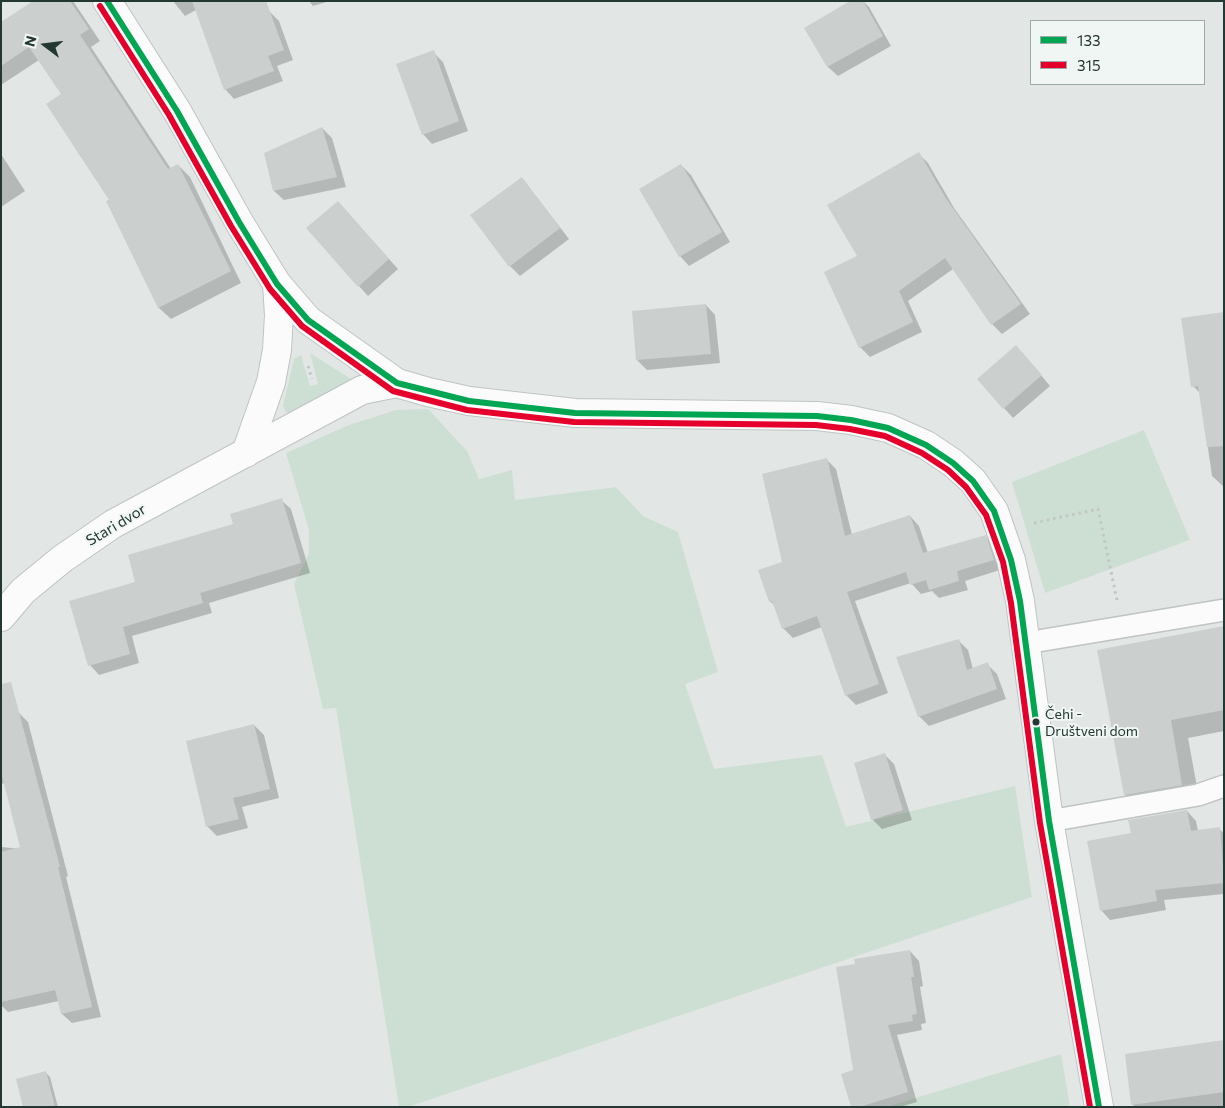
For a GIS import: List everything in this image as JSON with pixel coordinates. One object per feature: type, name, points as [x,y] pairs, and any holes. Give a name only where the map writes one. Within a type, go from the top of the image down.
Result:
[{"type":"street","points":[[107,1],[177,111],[239,222],[277,284],[308,320],[397,383],[428,392],[470,400],[575,413],[817,416],[879,425],[926,445],[953,463],[984,494],[994,511],[1001,530],[1020,601],[1049,821],[1099,1107]]},
{"type":"street","points":[[246,453],[268,390],[277,350],[279,316],[277,284]]},
{"type":"street","name":"Stari dvor","points":[[1,617],[23,591],[62,559],[113,524],[362,390],[397,383]]},
{"type":"lane","points":[[1026,644],[1224,610]]},
{"type":"lane","points":[[1049,821],[1198,795],[1224,786]]},
{"type":"path","points":[[1001,530],[1098,509],[1122,627]]},
{"type":"green space","points":[[310,353],[354,381],[292,416],[285,411],[283,406],[294,359],[301,355],[310,386],[318,384]]},
{"type":"green space","points":[[428,409],[467,451],[479,479],[512,470],[515,500],[616,487],[643,516],[678,532],[718,672],[685,684],[714,769],[822,755],[846,827],[1015,786],[1032,897],[408,1107],[399,1107],[336,708],[323,709],[294,584],[309,554],[309,530],[286,453],[349,425],[396,410]]},
{"type":"green space","points":[[1144,430],[1190,540],[1045,593],[1012,482]]},
{"type":"green space","points":[[1061,1054],[1070,1107],[886,1107]]},
{"type":"building","points":[[33,1],[70,1],[89,29],[80,35],[168,169],[178,164],[231,271],[158,308],[106,201],[109,200],[46,104],[61,94],[29,47],[1,66],[1,22]]},
{"type":"building","points":[[192,1],[266,1],[284,50],[268,56],[274,71],[224,90]]},
{"type":"building","points":[[850,1],[863,1],[883,36],[827,67],[804,28]]},
{"type":"building","points":[[434,50],[459,121],[422,135],[396,64]]},
{"type":"building","points":[[322,127],[337,177],[273,191],[264,153]]},
{"type":"building","points":[[919,152],[945,197],[1021,304],[991,325],[945,258],[899,291],[913,322],[859,348],[824,272],[857,256],[827,205]]},
{"type":"building","points":[[681,164],[722,232],[679,257],[639,189]]},
{"type":"building","points":[[522,177],[560,228],[509,267],[470,215]]},
{"type":"building","points":[[338,201],[389,259],[358,287],[306,228]]},
{"type":"building","points":[[706,304],[711,354],[636,360],[632,311]]},
{"type":"building","points":[[1224,312],[1224,446],[1207,447],[1198,386],[1191,387],[1181,318]]},
{"type":"building","points":[[1016,345],[1042,375],[1003,409],[977,379]]},
{"type":"building","points":[[827,458],[845,536],[910,515],[923,553],[986,535],[994,560],[957,571],[959,581],[929,590],[926,580],[910,585],[906,572],[847,592],[879,684],[845,696],[817,616],[782,629],[772,601],[769,602],[758,570],[782,562],[762,474]]},
{"type":"building","points":[[282,498],[301,563],[200,593],[203,603],[123,627],[130,654],[88,666],[69,601],[135,582],[128,555],[233,524],[230,514]]},
{"type":"building","points":[[1224,626],[1224,710],[1171,720],[1182,785],[1124,795],[1097,650]]},
{"type":"building","points":[[959,639],[967,670],[988,662],[997,689],[918,717],[896,657]]},
{"type":"building","points":[[11,682],[60,867],[58,867],[92,1007],[61,1014],[55,990],[1,1002],[1,852],[20,847],[1,772],[1,684]]},
{"type":"building","points":[[254,724],[270,789],[233,798],[239,819],[206,827],[186,741]]},
{"type":"building","points":[[885,753],[903,810],[871,820],[854,763]]},
{"type":"building","points":[[1187,810],[1191,831],[1220,827],[1224,883],[1155,890],[1157,901],[1100,911],[1087,841],[1131,833],[1128,820]]},
{"type":"building","points":[[910,950],[914,977],[911,977],[917,1014],[912,1015],[913,1021],[888,1025],[908,1092],[859,1107],[851,1107],[841,1074],[853,1070],[836,967],[855,964],[854,959]]},
{"type":"building","points":[[1224,1040],[1224,1092],[1131,1105],[1125,1054]]},
{"type":"building","points":[[46,1071],[55,1107],[23,1107],[16,1079]]},
{"type":"transit line","name":"133","points":[[107,1],[177,111],[239,222],[277,284],[308,320],[397,383],[469,401],[575,413],[817,416],[851,420],[888,428],[926,445],[953,463],[973,481],[994,511],[1011,560],[1020,601],[1049,821],[1099,1107]]},
{"type":"transit line","name":"315","points":[[100,6],[169,115],[231,226],[270,289],[302,326],[393,391],[467,410],[574,422],[816,425],[850,429],[885,436],[922,453],[948,470],[966,487],[986,515],[1003,562],[1011,603],[1040,823],[1090,1107]]},
{"type":"place","name":"Čehi - Društveni dom","points":[[1036,722]]}]
